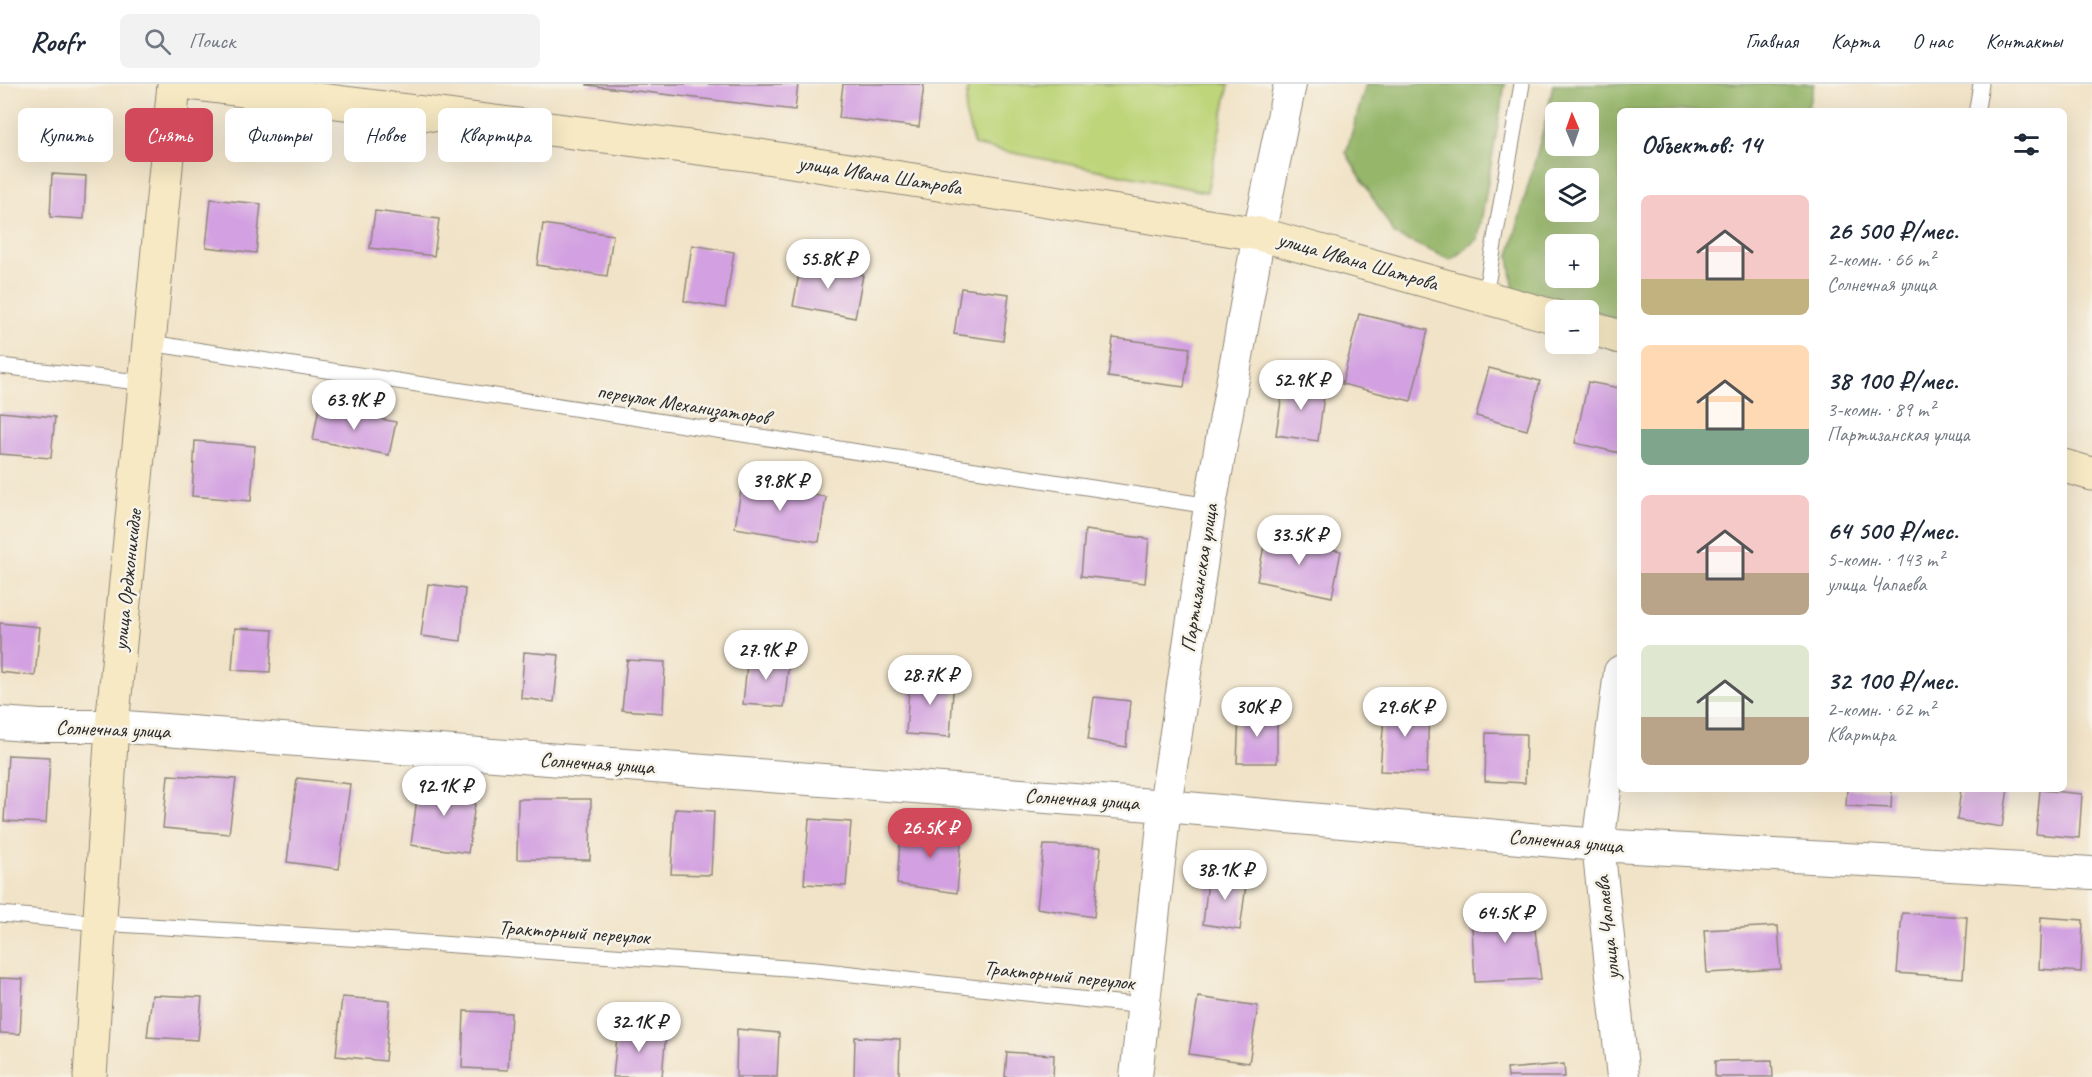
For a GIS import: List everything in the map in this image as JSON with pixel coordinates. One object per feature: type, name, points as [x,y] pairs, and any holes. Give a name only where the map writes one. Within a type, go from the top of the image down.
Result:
[{"type":"main road","name":"улица Орджоникидзе","points":[[90,1077],[112,726],[147,383],[174,84]]},
{"type":"main road","name":"улица Ивана Шатрова","points":[[195,84],[753,155],[1259,234],[1545,314]]},
{"type":"main road","points":[[1599,330],[1617,336]]},
{"type":"main road","points":[[2067,467],[2092,474]]},
{"type":"street","name":"Партизанская улица","points":[[1136,1077],[1165,806],[1210,506],[1259,234],[1290,84]]},
{"type":"street","name":"улица Чапаева","points":[[1617,696],[1598,845],[1623,1077]]},
{"type":"street","name":"Солнечная улица","points":[[0,723],[40,726],[112,726],[1165,806],[1598,845],[2092,873]]},
{"type":"lane","points":[[1485,296],[1522,84]]},
{"type":"lane","points":[[1977,108],[1981,84]]},
{"type":"lane","name":"переулок Механизаторов","points":[[150,343],[1210,506]]},
{"type":"lane","points":[[0,366],[147,383]]},
{"type":"lane","name":"Тракторный переулок","points":[[0,914],[100,923],[397,940],[816,970],[1144,1006]]},
{"type":"green space","points":[[968,84],[1229,84],[1207,192],[974,145],[965,112]]},
{"type":"green space","points":[[1366,84],[1505,84],[1478,239],[1451,260],[1395,235],[1346,153]]},
{"type":"green space","points":[[1553,84],[1814,84],[1808,108],[1617,108],[1617,321],[1599,316],[1599,300],[1545,300],[1514,292],[1509,256],[1545,124],[1545,156],[1599,156],[1599,102],[1550,102]]},
{"type":"building","points":[[587,84],[798,84],[795,110]]},
{"type":"building","points":[[843,84],[924,84],[919,127],[839,118]]},
{"type":"building","points":[[52,174],[86,176],[84,219],[50,217]]},
{"type":"building","points":[[211,199],[261,204],[256,253],[206,247]]},
{"type":"building","points":[[375,211],[439,219],[434,256],[370,248]]},
{"type":"building","points":[[543,224],[613,235],[607,276],[537,265]]},
{"type":"building","points":[[692,245],[734,252],[725,308],[684,301]]},
{"type":"building","points":[[801,263],[863,275],[855,318],[793,306]]},
{"type":"building","points":[[961,288],[1009,294],[1003,341],[954,334]]},
{"type":"building","points":[[1359,314],[1428,330],[1411,401],[1342,384]]},
{"type":"building","points":[[1113,338],[1190,348],[1184,387],[1108,377]]},
{"type":"building","points":[[1489,368],[1540,381],[1527,430],[1476,416]]},
{"type":"building","points":[[1284,381],[1325,387],[1318,441],[1276,435]]},
{"type":"building","points":[[1588,382],[1617,387],[1617,452],[1575,443]]},
{"type":"building","points":[[319,407],[396,422],[389,455],[313,440]]},
{"type":"building","points":[[0,412],[55,417],[51,458],[0,454]]},
{"type":"building","points":[[195,441],[255,446],[251,501],[192,496]]},
{"type":"building","points":[[742,483],[826,497],[819,542],[735,528]]},
{"type":"building","points":[[1085,530],[1149,539],[1145,583],[1081,576]]},
{"type":"building","points":[[1266,536],[1341,551],[1332,597],[1257,581]]},
{"type":"building","points":[[428,584],[465,589],[461,641],[421,636]]},
{"type":"building","points":[[0,623],[40,627],[35,676],[0,672]]},
{"type":"building","points":[[235,628],[273,630],[270,672],[232,670]]},
{"type":"building","points":[[524,652],[559,655],[554,702],[521,698]]},
{"type":"building","points":[[748,654],[789,659],[784,707],[743,704]]},
{"type":"building","points":[[627,660],[665,662],[663,713],[622,710]]},
{"type":"building","points":[[910,674],[954,677],[950,737],[906,734]]},
{"type":"building","points":[[1094,697],[1130,701],[1126,747],[1088,740]]},
{"type":"building","points":[[1385,702],[1429,706],[1427,773],[1380,771]]},
{"type":"building","points":[[1239,712],[1277,713],[1277,763],[1237,763]]},
{"type":"building","points":[[1486,733],[1526,734],[1525,783],[1485,781]]},
{"type":"building","points":[[8,755],[50,757],[46,823],[4,821]]},
{"type":"building","points":[[168,775],[236,779],[229,834],[163,828]]},
{"type":"building","points":[[297,778],[350,784],[339,869],[287,862]]},
{"type":"building","points":[[419,782],[477,790],[468,853],[411,845]]},
{"type":"building","points":[[1847,792],[1892,792],[1891,808],[1846,806]]},
{"type":"building","points":[[1961,792],[2008,792],[2002,827],[1957,820]]},
{"type":"building","points":[[2040,792],[2082,794],[2079,838],[2036,834]]},
{"type":"building","points":[[518,799],[591,799],[590,860],[517,859]]},
{"type":"building","points":[[675,809],[714,811],[711,875],[671,874]]},
{"type":"building","points":[[809,819],[851,822],[846,886],[804,884]]},
{"type":"building","points":[[901,827],[962,832],[957,893],[897,884]]},
{"type":"building","points":[[1044,845],[1101,847],[1094,917],[1037,908]]},
{"type":"building","points":[[1209,872],[1247,877],[1240,930],[1203,924]]},
{"type":"building","points":[[1532,905],[1541,979],[1475,982],[1471,910]]},
{"type":"building","points":[[1902,913],[1967,917],[1963,978],[1897,973]]},
{"type":"building","points":[[2041,917],[2083,920],[2081,972],[2039,969]]},
{"type":"building","points":[[1778,926],[1781,969],[1707,973],[1704,930]]},
{"type":"building","points":[[0,978],[23,979],[20,1034],[0,1033]]},
{"type":"building","points":[[152,995],[202,997],[198,1040],[147,1037]]},
{"type":"building","points":[[342,997],[390,1001],[385,1061],[336,1056]]},
{"type":"building","points":[[1198,997],[1258,1006],[1249,1063],[1189,1054]]},
{"type":"building","points":[[464,1011],[511,1013],[508,1070],[462,1068]]},
{"type":"building","points":[[618,1027],[666,1031],[662,1077],[613,1077]]},
{"type":"building","points":[[737,1029],[779,1033],[777,1077],[736,1077]]},
{"type":"building","points":[[855,1037],[900,1039],[899,1077],[854,1077]]},
{"type":"building","points":[[1007,1052],[1054,1055],[1053,1077],[1005,1077]]},
{"type":"building","points":[[1772,1060],[1773,1077],[1715,1077],[1715,1061]]},
{"type":"building","points":[[1564,1064],[1565,1077],[1508,1077],[1507,1069]]}]
